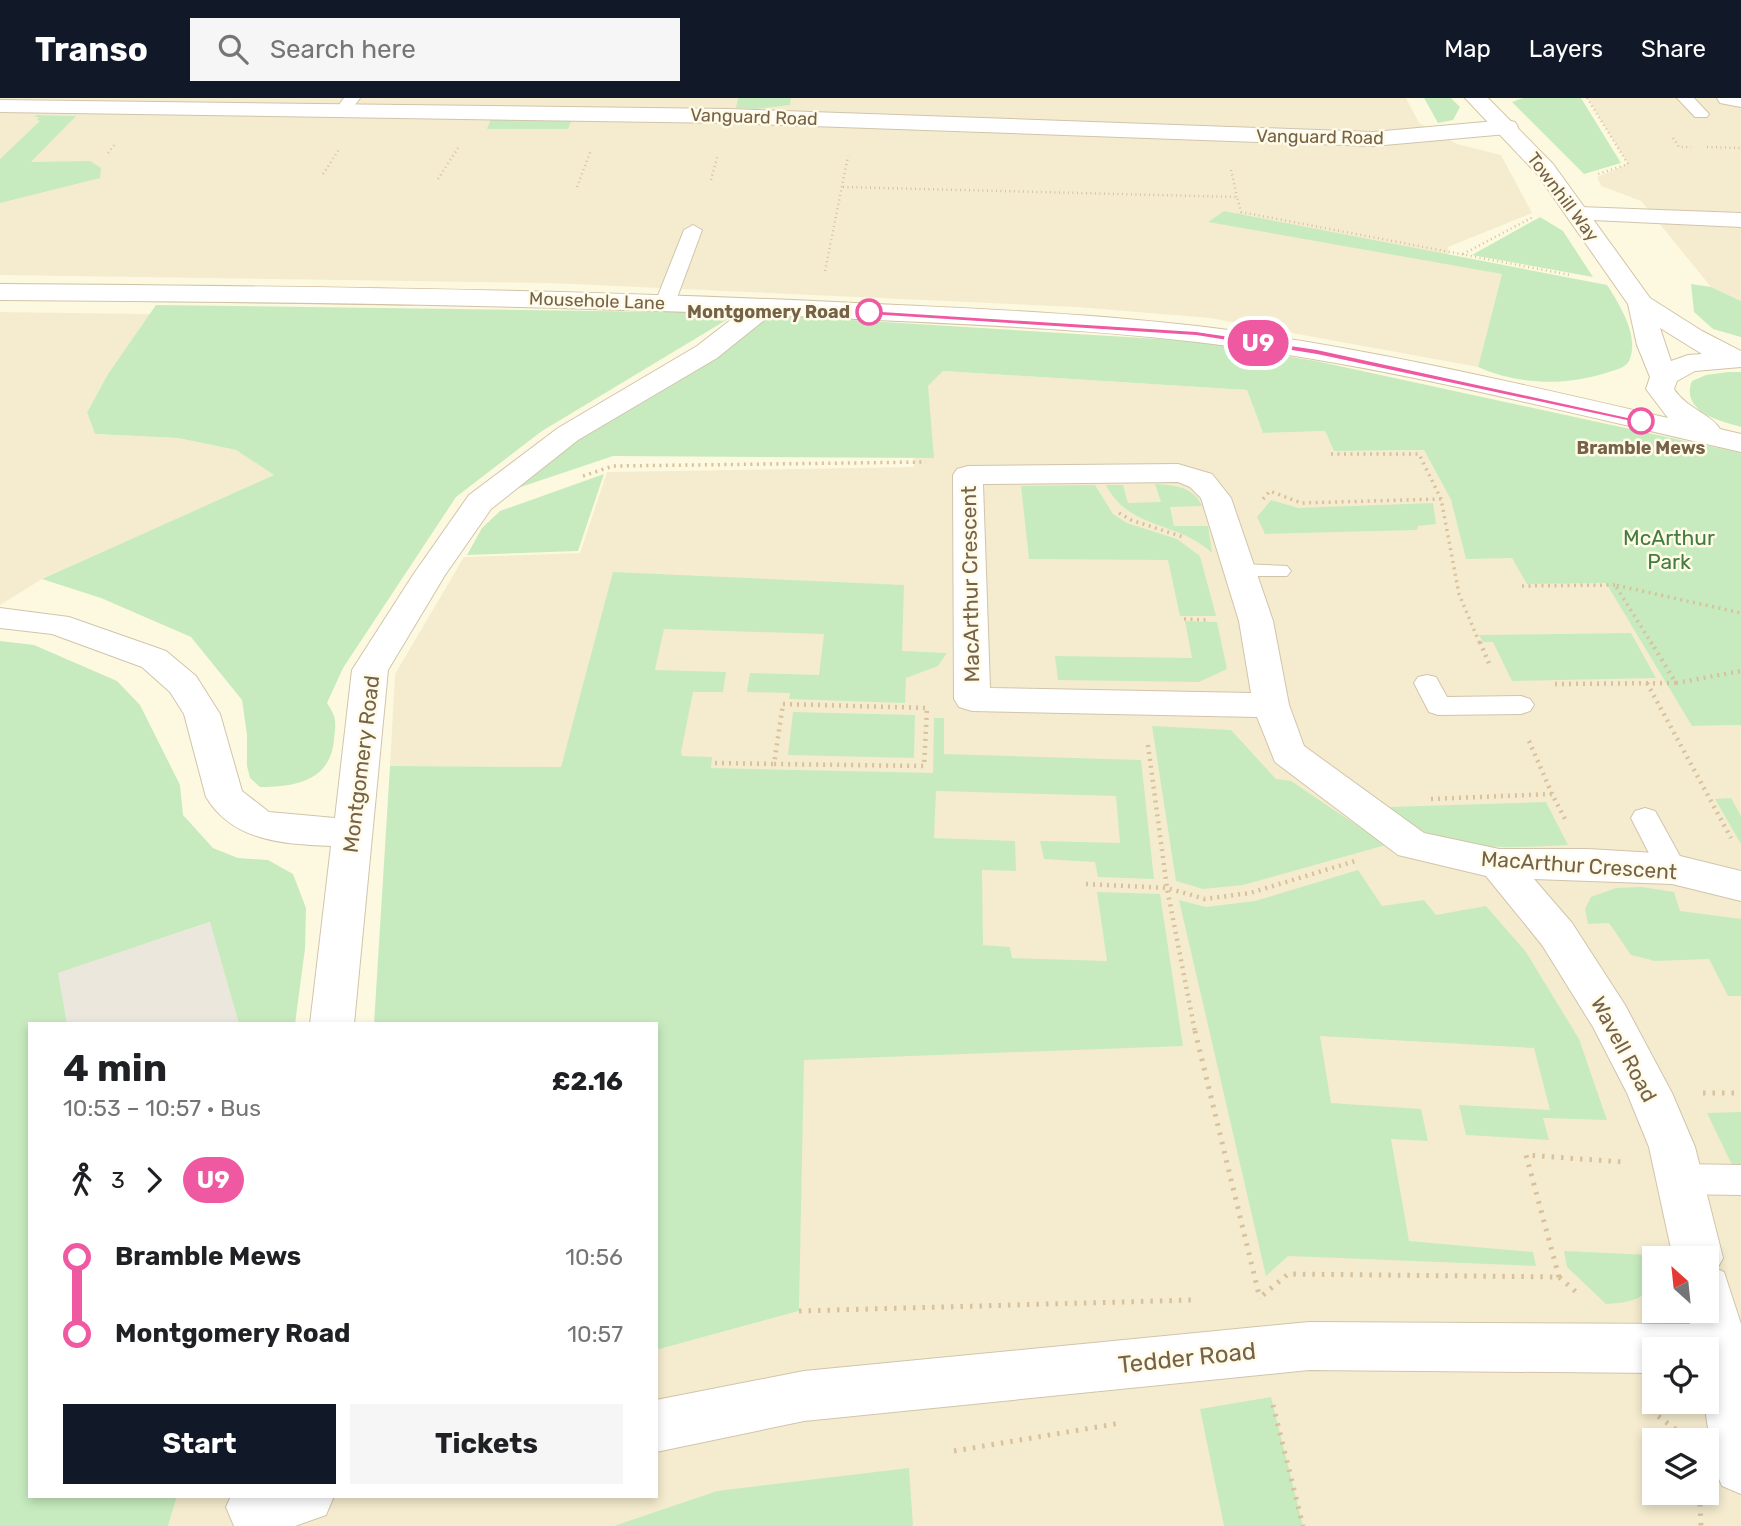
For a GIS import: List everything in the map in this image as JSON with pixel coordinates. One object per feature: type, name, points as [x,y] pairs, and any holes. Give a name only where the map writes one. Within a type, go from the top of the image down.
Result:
[{"type":"street","name":"Townhill Way","points":[[1476,98],[1545,169],[1633,293],[1662,383],[1675,410],[1696,424],[1741,442]]},
{"type":"street","points":[[1730,98],[1741,101]]},
{"type":"street","name":"Vanguard Road","points":[[18,103],[348,104],[854,121],[1057,119],[1373,139],[1507,127]]},
{"type":"street","points":[[1579,214],[1741,220]]},
{"type":"street","name":"Mousehole Lane","points":[[0,292],[382,294],[665,303],[816,309],[1196,334],[1317,352],[1741,442]]},
{"type":"street","name":"Townhill Way","points":[[1633,293],[1692,337],[1736,358]]},
{"type":"street","name":"Montgomery Road","points":[[332,1022],[370,670],[429,575],[480,502],[568,434],[707,352],[764,307]]},
{"type":"street","name":"Mousehole Lane","points":[[1564,403],[1662,383],[1688,363],[1736,358]]},
{"type":"street","name":"MacArthur Crescent","points":[[1271,705],[972,699],[968,475],[1178,473],[1197,477],[1210,486],[1256,621],[1271,705],[1288,753],[1412,845],[1499,864],[1588,863],[1672,869],[1741,886]]},
{"type":"street","points":[[0,618],[57,624],[154,659],[183,684],[202,714],[225,797],[258,824],[292,830],[352,833]]},
{"type":"street","name":"Wavell Road","points":[[1499,864],[1557,934],[1610,1017],[1658,1113],[1696,1246]]},
{"type":"street","points":[[1715,1323],[1722,1349],[1741,1468]]},
{"type":"street","name":"Tedder Road","points":[[658,1426],[804,1396],[1309,1346],[1722,1349]]},
{"type":"street","points":[[253,1510],[299,1498]]},
{"type":"lane","points":[[1685,98],[1701,114]]},
{"type":"lane","points":[[665,303],[693,230]]},
{"type":"lane","points":[[1241,571],[1279,571]]},
{"type":"lane","points":[[1427,683],[1438,706],[1521,705]]},
{"type":"lane","points":[[1645,818],[1672,869]]},
{"type":"lane","points":[[1677,1172],[1741,1180]]},
{"type":"path","points":[[1587,98],[1628,164],[1595,175]]},
{"type":"path","points":[[816,309],[843,187],[854,121]]},
{"type":"path","points":[[843,187],[1237,197],[1241,212],[1605,282],[1633,293]]},
{"type":"path","points":[[1462,255],[1541,213]]},
{"type":"path","points":[[1331,454],[1419,454],[1441,499],[1459,594],[1481,646]]},
{"type":"path","points":[[575,479],[613,466],[928,462]]},
{"type":"path","points":[[1097,473],[1105,495],[1119,513],[1131,520],[1188,540]]},
{"type":"path","points":[[1257,507],[1270,491],[1301,503],[1441,499]]},
{"type":"path","points":[[1615,585],[1676,683]]},
{"type":"path","points":[[1522,586],[1615,585],[1741,613]]},
{"type":"path","points":[[1553,684],[1676,683],[1741,671]]},
{"type":"path","points":[[1647,683],[1735,845]]},
{"type":"path","points":[[1141,703],[1167,888],[1201,1063],[1260,1298],[1263,1350],[1269,1389],[1303,1526]]},
{"type":"path","points":[[715,763],[774,764],[924,766],[927,708],[783,704],[774,764]]},
{"type":"path","points":[[1356,803],[1552,794],[1588,863]]},
{"type":"path","points":[[1086,884],[1167,888],[1205,899],[1250,893],[1412,845]]},
{"type":"path","points":[[1580,1295],[1559,1276],[1526,1155],[1677,1172]]},
{"type":"path","points":[[1246,1298],[1260,1298],[1288,1274],[1559,1276]]},
{"type":"path","points":[[799,1311],[1204,1300]]},
{"type":"path","points":[[954,1451],[1132,1421]]},
{"type":"path","points":[[1700,1505],[1701,1526]]},
{"type":"shaded area","points":[[0,98],[1406,98],[1419,123],[1457,144],[1501,155],[1532,213],[1448,247],[1449,264],[1502,274],[1478,367],[1210,318],[1076,307],[550,283],[0,275]]},
{"type":"shaded area","points":[[1587,98],[1741,98],[1741,301],[1711,287],[1641,201],[1601,186],[1597,177],[1628,164]]},
{"type":"shaded area","points":[[0,312],[150,314],[108,374],[87,411],[95,434],[178,438],[236,450],[274,475],[42,579],[0,605]]},
{"type":"shaded area","points":[[943,371],[1247,390],[1263,433],[1325,431],[1334,451],[1424,450],[1451,500],[1466,558],[1512,558],[1607,581],[1697,726],[1741,725],[1741,1526],[168,1526],[176,1498],[658,1498],[658,1349],[799,1311],[803,1060],[654,760],[587,677],[561,767],[390,766],[395,674],[464,557],[580,553],[607,472],[914,467],[916,398]]},
{"type":"shaded area","points":[[211,922],[238,1022],[67,1022],[57,973]]},
{"type":"green space","points":[[738,98],[791,98],[790,105],[756,109],[736,108]]},
{"type":"green space","points":[[1424,98],[1451,98],[1460,107],[1453,120],[1438,123]]},
{"type":"green space","points":[[1523,98],[1581,98],[1621,163],[1584,174],[1512,102]]},
{"type":"green space","points":[[76,116],[31,162],[90,161],[101,168],[100,178],[0,203],[0,159],[40,121],[37,120],[39,117],[34,117]]},
{"type":"green space","points":[[491,119],[572,119],[568,129],[487,129]]},
{"type":"green space","points":[[1224,211],[1607,285],[1623,312],[1630,332],[1632,352],[1629,361],[1622,368],[1606,373],[1558,382],[1525,380],[1494,373],[1478,367],[1502,274],[1208,222]]},
{"type":"green space","points":[[1540,217],[1563,231],[1593,277],[1472,255]]},
{"type":"green space","points":[[1691,284],[1711,287],[1741,301],[1741,337],[1713,329],[1694,312]]},
{"type":"green space","points":[[156,305],[738,313],[542,431],[456,497],[343,668],[327,703],[335,724],[331,753],[326,764],[318,773],[298,783],[260,787],[250,778],[247,766],[247,735],[242,700],[191,637],[101,598],[42,579],[274,475],[236,450],[178,438],[95,434],[87,412],[108,374]]},
{"type":"green space","name":"McArthur Park","points":[[771,315],[1192,341],[1316,361],[1741,453],[1741,725],[1692,726],[1606,583],[1527,584],[1512,558],[1466,559],[1451,500],[1424,450],[1334,451],[1325,431],[1263,433],[1247,390],[943,371],[928,386],[934,458],[613,456],[509,491],[577,438],[720,355]]},
{"type":"green space","points":[[1741,372],[1741,427],[1713,418],[1696,407],[1692,400],[1692,381],[1706,375]]},
{"type":"green space","points":[[604,474],[578,551],[467,555],[482,528],[500,511]]},
{"type":"green space","points":[[1155,484],[1183,488],[1199,500],[1202,506],[1170,507],[1174,526],[1208,526],[1212,553],[1184,535],[1127,510],[1106,485],[1123,485],[1128,503],[1161,502]]},
{"type":"green space","points":[[1095,485],[1113,514],[1127,523],[1177,539],[1200,556],[1216,616],[1180,616],[1168,560],[1029,559],[1021,486]]},
{"type":"green space","points":[[1271,500],[1298,508],[1433,503],[1436,524],[1418,526],[1417,530],[1265,534],[1257,517]]},
{"type":"green space","points":[[613,572],[904,585],[902,651],[947,653],[938,666],[906,678],[905,703],[789,699],[790,693],[747,692],[750,673],[819,675],[824,634],[664,629],[655,670],[726,672],[723,692],[693,692],[682,756],[712,757],[711,768],[933,773],[934,718],[944,718],[944,754],[1141,760],[1154,879],[1098,877],[1095,862],[1044,859],[1040,841],[1120,843],[1116,796],[936,791],[934,838],[1015,841],[1016,871],[982,870],[983,945],[1010,947],[1012,958],[1107,961],[1097,892],[1160,894],[1183,1046],[804,1060],[799,1311],[658,1349],[658,1022],[374,1022],[390,766],[561,767]]},
{"type":"green space","points":[[1185,621],[1217,622],[1227,669],[1199,682],[1058,680],[1055,656],[1192,658]]},
{"type":"green space","points":[[1631,633],[1656,678],[1512,681],[1493,642],[1483,642],[1479,635]]},
{"type":"green space","points":[[0,641],[34,645],[117,681],[140,705],[180,785],[183,815],[213,848],[238,858],[268,860],[293,874],[306,908],[305,949],[295,1022],[238,1022],[210,922],[58,973],[67,1022],[28,1022],[28,1498],[176,1498],[168,1526],[0,1526]]},
{"type":"green space","points":[[793,712],[915,715],[914,758],[788,755]]},
{"type":"green space","points":[[1152,726],[1231,730],[1276,779],[1291,781],[1386,845],[1243,885],[1203,889],[1176,881]]},
{"type":"green space","points":[[1731,798],[1741,816],[1741,844],[1715,799]]},
{"type":"green space","points":[[1546,802],[1568,845],[1497,847],[1449,840],[1427,833],[1407,822],[1389,807]]},
{"type":"green space","points":[[1358,870],[1382,906],[1424,900],[1436,915],[1486,906],[1526,952],[1579,1039],[1607,1120],[1543,1118],[1549,1140],[1466,1135],[1459,1105],[1550,1110],[1534,1048],[1320,1036],[1331,1103],[1421,1109],[1428,1141],[1391,1139],[1409,1241],[1533,1252],[1536,1266],[1288,1256],[1266,1276],[1179,900],[1206,907],[1255,901]]},
{"type":"green space","points":[[1642,887],[1674,892],[1680,911],[1741,919],[1741,996],[1728,996],[1709,959],[1655,961],[1631,955],[1609,923],[1588,924],[1585,909],[1591,897],[1616,888]]},
{"type":"green space","points":[[1741,1112],[1741,1165],[1732,1165],[1707,1113]]},
{"type":"green space","points":[[1564,1251],[1642,1255],[1642,1295],[1629,1301],[1606,1304],[1567,1267]]},
{"type":"green space","points":[[1271,1397],[1303,1526],[1224,1526],[1200,1409]]},
{"type":"green space","points":[[909,1468],[913,1526],[614,1526],[717,1491]]},
{"type":"bus line","name":"U9","points":[[869,312],[1196,334],[1317,352],[1468,382],[1641,421]]},
{"type":"place","name":"Montgomery Road","points":[[869,312]]},
{"type":"place","name":"Bramble Mews","points":[[1641,421]]}]
